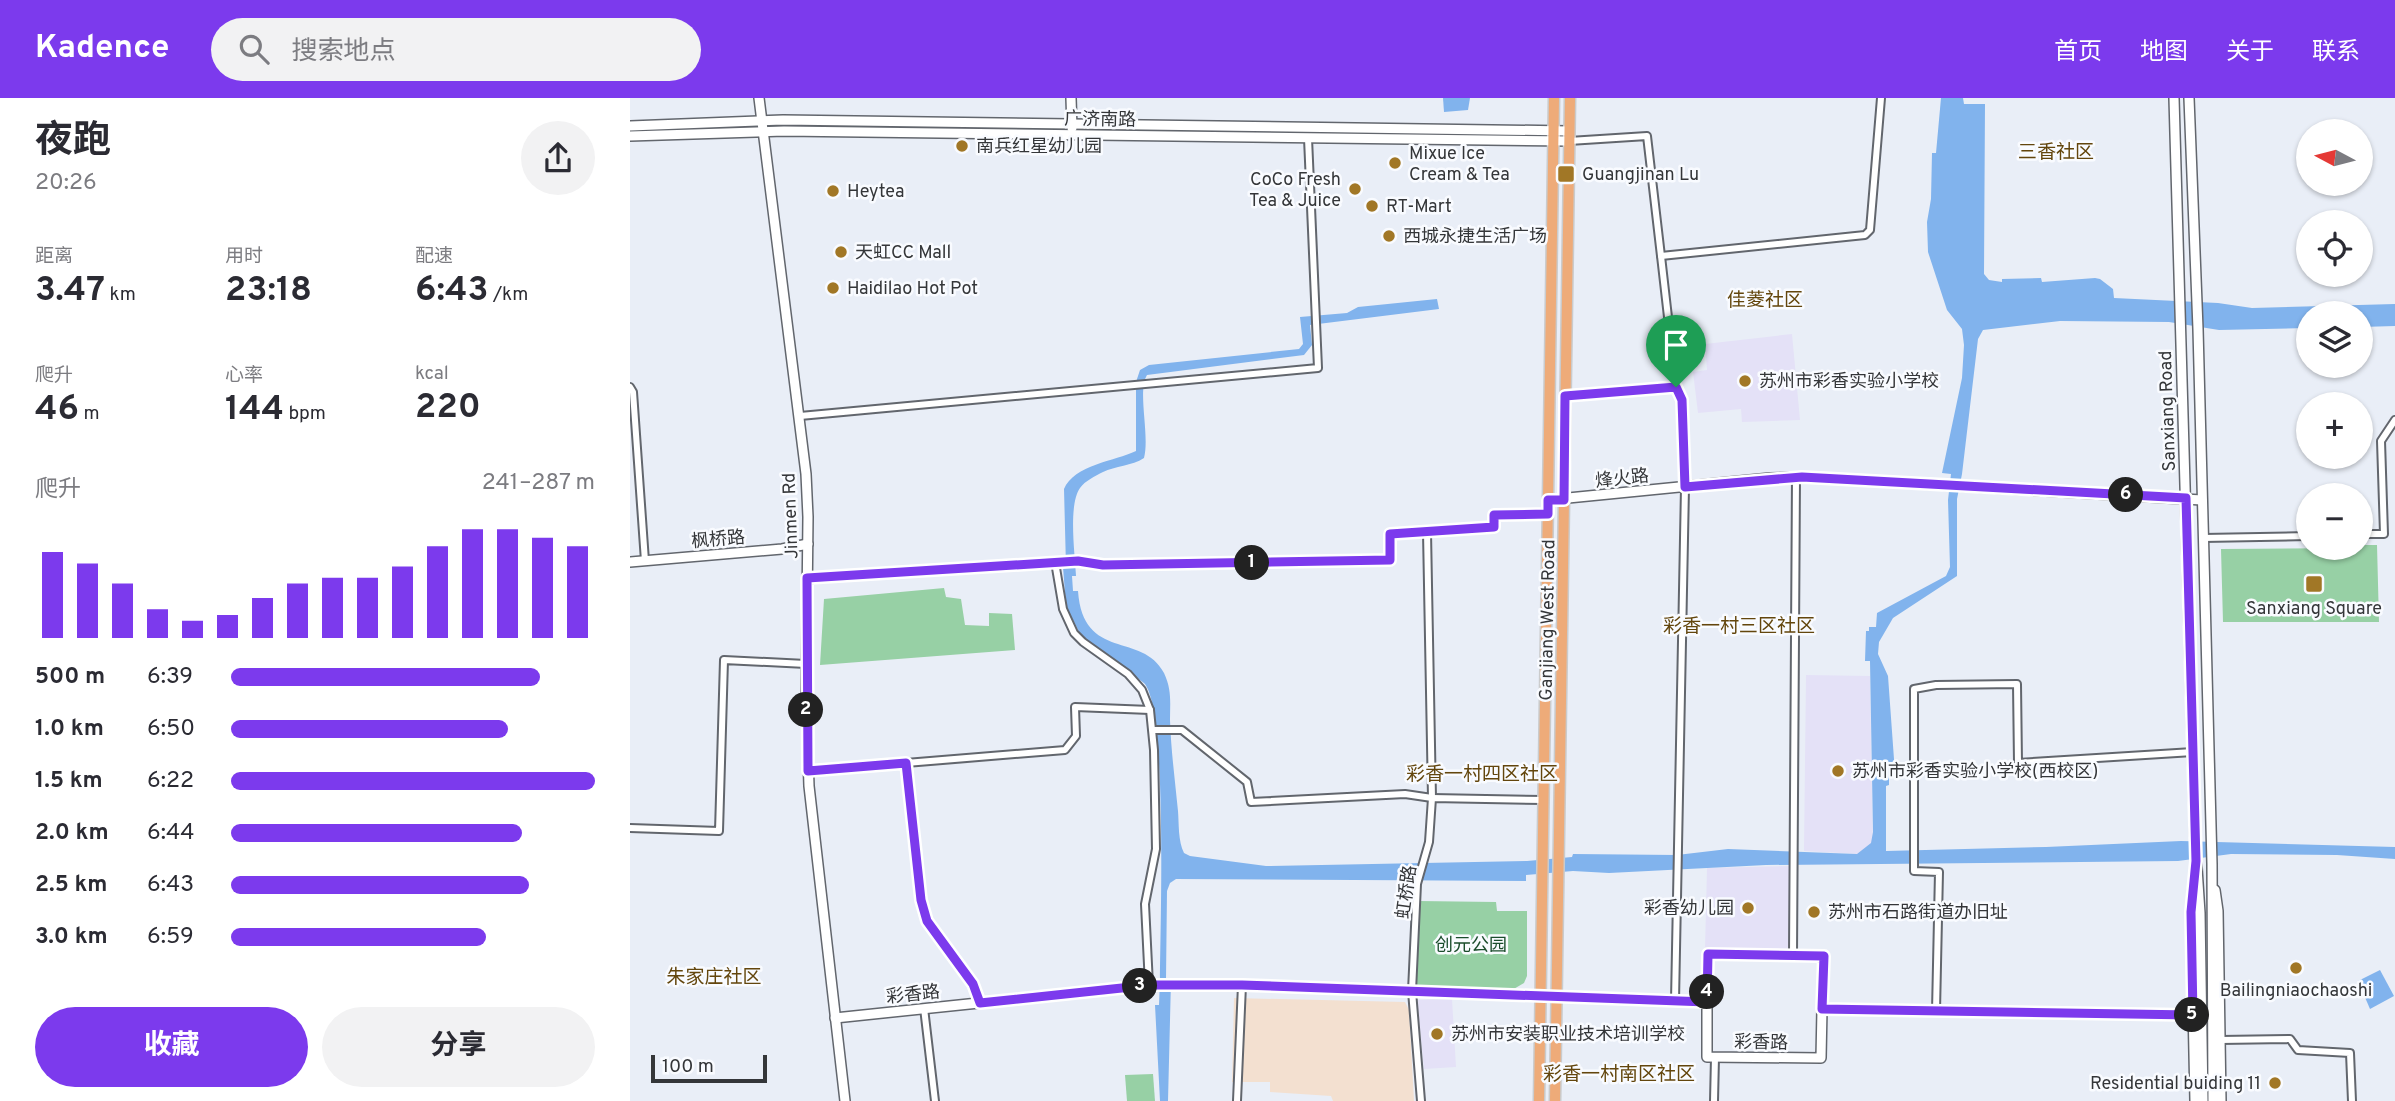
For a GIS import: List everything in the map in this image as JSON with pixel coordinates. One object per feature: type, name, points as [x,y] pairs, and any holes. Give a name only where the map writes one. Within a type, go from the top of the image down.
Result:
[{"type":"main road","name":"Jinmen Rd","points":[[759,98],[800,416],[807,494],[808,771],[845,1101]]},
{"type":"main road","points":[[1071,98],[1071,129]]},
{"type":"main road","name":"Ganjiang West Road","points":[[1539,1101],[1554,98]]},
{"type":"main road","name":"Ganjiang West Road","points":[[1555,1101],[1570,98]]},
{"type":"main road","name":"Sanxiang Road","points":[[2174,98],[2196,861],[2200,913],[2203,1101]]},
{"type":"main road","name":"Sanxiang Road","points":[[2189,98],[2198,329],[2211,863],[2213,1101]]},
{"type":"main road","name":"广济南路","points":[[630,126],[761,121],[1071,129],[1553,136]]},
{"type":"main road","name":"广济南路","points":[[630,136],[1071,129],[1308,138],[1569,136]]},
{"type":"main road","name":"烽火路","points":[[1548,500],[1796,477],[2202,499]]},
{"type":"main road","name":"枫桥路","points":[[630,562],[782,549],[808,544]]},
{"type":"main road","points":[[2195,1101],[2191,912],[2196,861]]},
{"type":"main road","points":[[2211,863],[2218,911],[2221,1101]]},
{"type":"main road","name":"彩香路","points":[[1708,954],[1824,956],[1821,1058],[1707,1057],[1707,1002],[1708,954]]},
{"type":"main road","name":"彩香路","points":[[835,1018],[1150,985],[1242,985],[1707,1002]]},
{"type":"main road","points":[[1822,1009],[2193,1015]]},
{"type":"street","points":[[1661,256],[1865,235],[1870,230],[1881,98]]},
{"type":"street","points":[[1569,136],[1647,136],[1676,387],[1682,400],[1685,487],[1675,1001]]},
{"type":"street","points":[[800,416],[1318,368],[1308,138]]},
{"type":"street","points":[[630,387],[633,392],[645,561]]},
{"type":"street","points":[[1565,396],[1676,387]]},
{"type":"street","points":[[2373,534],[2384,534],[2381,441],[2395,420]]},
{"type":"street","points":[[1793,955],[1796,477]]},
{"type":"street","points":[[807,578],[1078,561],[1103,565],[1390,560],[1390,534],[1494,527],[1494,515],[1548,514]]},
{"type":"street","name":"虹桥路","points":[[1421,1101],[1412,991],[1417,884],[1429,842],[1432,798],[1427,532]]},
{"type":"street","points":[[2203,538],[2296,536]]},
{"type":"street","points":[[1055,562],[1063,609],[1074,633],[1128,674],[1142,690],[1150,710],[1154,730],[1156,849],[1145,904],[1150,985]]},
{"type":"street","points":[[630,828],[719,831],[724,660],[806,664]]},
{"type":"street","points":[[1936,1011],[1939,872],[1914,871],[1914,689],[1936,685],[2017,684],[2018,763],[2193,752]]},
{"type":"street","points":[[808,771],[1065,750],[1076,736],[1074,707],[1150,710]]},
{"type":"street","points":[[1154,730],[1182,730],[1247,782],[1251,802],[1405,794],[1432,798],[1544,800]]},
{"type":"street","points":[[906,763],[921,900],[927,921],[973,984],[980,1003]]},
{"type":"street","points":[[1237,1101],[1242,985]]},
{"type":"street","points":[[924,1008],[935,1101]]},
{"type":"street","points":[[2220,1040],[2290,1039],[2298,1050],[2350,1053],[2352,1101]]},
{"type":"street","points":[[1714,1101],[1715,1057]]},
{"type":"shaded area","name":"苏州市彩香实验小学校","points":[[1792,334],[1800,420],[1742,422],[1741,409],[1698,413],[1693,372],[1707,370],[1705,344]]},
{"type":"shaded area","name":"苏州市彩香实验小学校(西校区)","points":[[1806,675],[1870,676],[1873,851],[1857,854],[1804,851]]},
{"type":"shaded area","name":"彩香幼儿园","points":[[1790,866],[1789,951],[1705,949],[1707,868]]},
{"type":"shaded area","points":[[1234,998],[1405,1002],[1409,1010],[1414,1101],[1333,1101],[1331,1096],[1270,1092],[1270,1082],[1232,1082]]},
{"type":"shaded area","name":"苏州市安装职业技术培训学校","points":[[1452,999],[1456,1067],[1424,1069],[1417,1000]]},
{"type":"green space","points":[[2373,545],[2377,545],[2379,622],[2223,622],[2221,549],[2296,548],[2296,560],[2373,560]]},
{"type":"green space","points":[[944,588],[946,597],[961,599],[965,625],[989,626],[989,613],[1012,614],[1015,650],[820,665],[824,599]]},
{"type":"green space","name":"创元公园","points":[[1418,901],[1496,902],[1497,911],[1527,911],[1527,976],[1524,983],[1512,990],[1415,986]]},
{"type":"green space","points":[[1153,1074],[1155,1101],[1127,1101],[1125,1075]]},
{"type":"water","points":[[1443,98],[1470,98],[1468,110],[1444,112]]},
{"type":"water","points":[[1941,98],[1963,98],[1964,104],[1985,104],[1984,274],[1989,280],[2002,282],[2002,279],[2041,278],[2042,282],[2095,278],[2113,289],[2114,298],[2218,303],[2252,308],[2296,307],[2296,328],[2219,330],[2169,322],[2060,321],[1983,330],[1978,339],[1957,499],[1957,576],[1893,618],[1879,642],[1878,654],[1888,676],[1895,773],[1889,773],[1889,785],[1886,786],[1886,851],[2181,841],[2395,847],[2395,859],[2337,855],[2231,854],[2178,861],[1766,865],[1609,873],[1573,871],[1526,875],[1526,881],[1176,879],[1170,883],[1167,891],[1166,979],[1171,980],[1168,1101],[1160,1101],[1155,1005],[1159,1005],[1160,979],[1161,822],[1157,733],[1152,701],[1144,683],[1081,636],[1066,606],[1063,567],[1066,567],[1064,489],[1069,481],[1086,469],[1136,451],[1136,382],[1140,370],[1149,365],[1299,349],[1303,344],[1300,317],[1347,313],[1358,307],[1437,299],[1439,309],[1310,325],[1312,345],[1304,355],[1147,375],[1143,391],[1146,438],[1144,458],[1094,477],[1082,485],[1076,496],[1073,530],[1076,576],[1072,576],[1073,591],[1078,591],[1082,613],[1090,628],[1102,637],[1142,652],[1154,660],[1167,679],[1179,832],[1184,853],[1266,866],[1527,861],[1572,857],[1573,854],[1677,855],[1728,849],[1857,854],[1871,843],[1873,832],[1870,661],[1865,661],[1866,631],[1869,631],[1869,627],[1876,627],[1877,613],[1946,576],[1950,567],[1948,500],[1951,474],[1942,473],[1962,378],[1964,345],[1962,329],[1947,310],[1928,252],[1927,222],[1931,199],[1932,153],[1936,153]]},
{"type":"water","points":[[2395,304],[2395,326],[2373,327],[2373,305]]},
{"type":"water","points":[[2380,970],[2394,996],[2370,1009],[2358,981]]},
{"type":"place","name":"南兵红星幼儿园","points":[[962,146]]},
{"type":"place","name":"Mixue Ice Cream & Tea","points":[[1395,163]]},
{"type":"place","name":"Guangjinan Lu","points":[[1566,174]]},
{"type":"place","name":"CoCo Fresh Tea & Juice","points":[[1355,189]]},
{"type":"place","name":"Heytea","points":[[833,191]]},
{"type":"place","name":"RT-Mart","points":[[1372,206]]},
{"type":"place","name":"西城永捷生活广场","points":[[1389,236]]},
{"type":"place","name":"天虹CC Mall","points":[[841,252]]},
{"type":"place","name":"Haidilao Hot Pot","points":[[833,288]]},
{"type":"place","name":"苏州市彩香实验小学校","points":[[1745,381]]},
{"type":"place","name":"Sanxiang Square","points":[[2314,584]]},
{"type":"place","name":"苏州市彩香实验小学校(西校区)","points":[[1838,771]]},
{"type":"place","name":"彩香幼儿园","points":[[1748,908]]},
{"type":"place","name":"苏州市石路街道办旧址","points":[[1814,912]]},
{"type":"place","name":"Bailingniaochaoshi","points":[[2296,968]]},
{"type":"place","name":"苏州市安装职业技术培训学校","points":[[1437,1034]]},
{"type":"place","name":"Residential buiding 11","points":[[2275,1083]]},
{"type":"district","name":"三香社区","points":[[2056,151]]},
{"type":"district","name":"佳菱社区","points":[[1765,299]]},
{"type":"district","name":"彩香一村三区社区","points":[[1739,625]]},
{"type":"district","name":"彩香一村四区社区","points":[[1482,773]]},
{"type":"district","name":"朱家庄社区","points":[[714,976]]},
{"type":"district","name":"彩香一村南区社区","points":[[1619,1073]]},
{"type":"route","points":[[1676,387],[1682,400],[1685,487],[1802,477],[2186,498],[2196,861],[2191,912],[2193,1015],[1822,1009],[1824,956],[1708,954],[1707,1002],[1242,985],[1150,985],[980,1003],[973,984],[927,921],[921,900],[906,763],[808,771],[807,578],[1078,561],[1103,565],[1390,560],[1390,534],[1494,527],[1494,515],[1548,514],[1548,500],[1564,500],[1565,396],[1676,387]]}]
